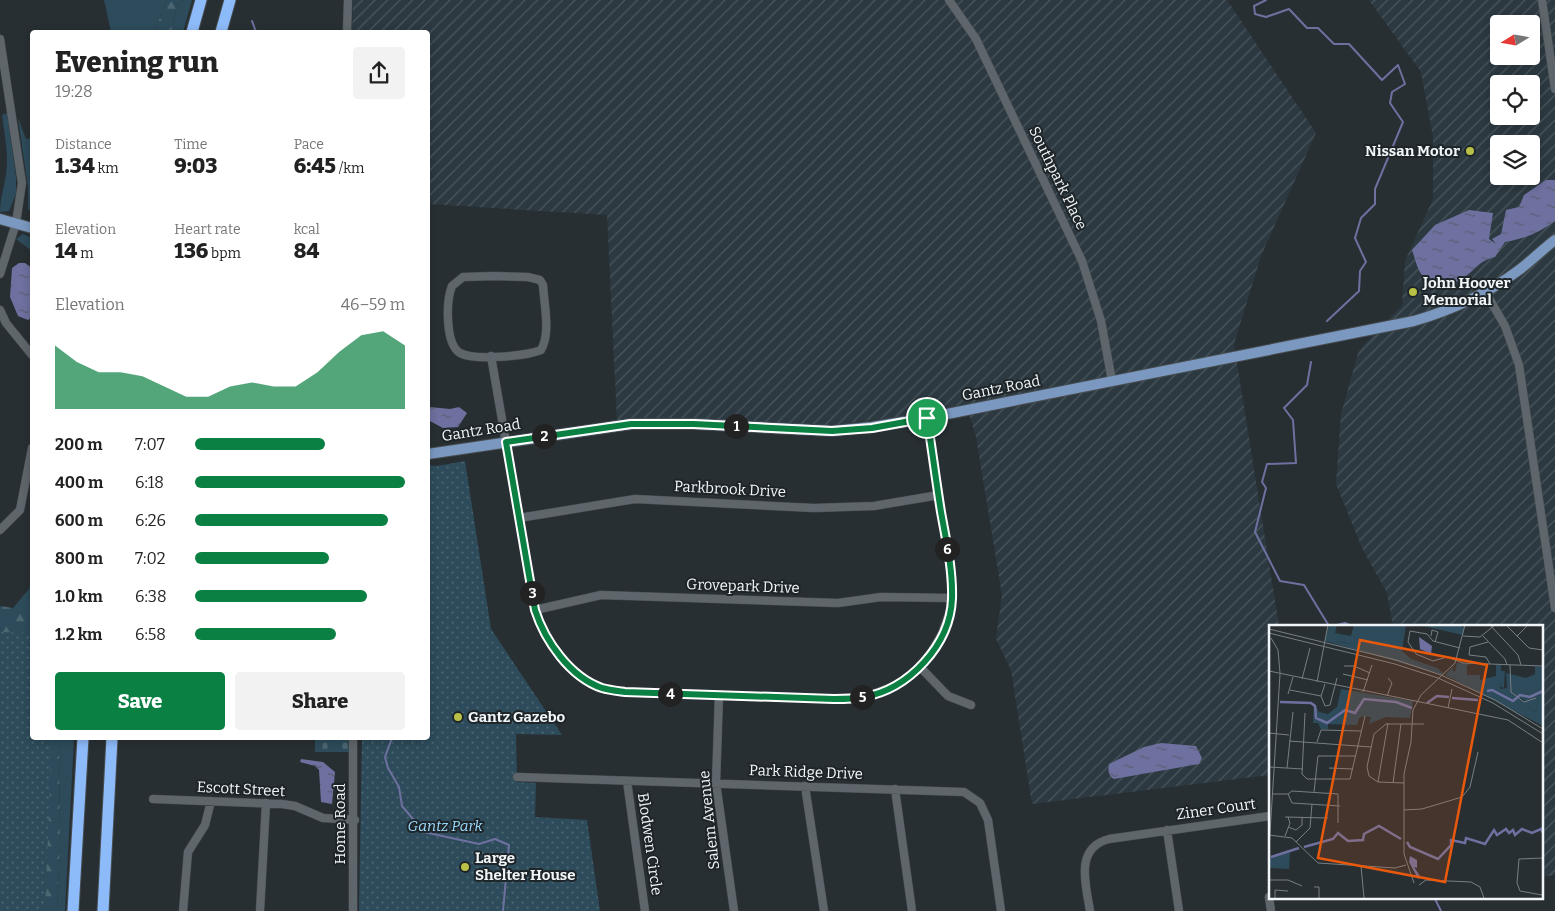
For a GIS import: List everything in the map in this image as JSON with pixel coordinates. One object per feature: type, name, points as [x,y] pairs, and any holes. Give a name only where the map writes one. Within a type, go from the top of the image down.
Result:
[{"type":"highway","points":[[193,30],[201,0]]},
{"type":"highway","points":[[222,30],[230,0]]},
{"type":"highway","points":[[74,911],[83,740]]},
{"type":"highway","points":[[103,911],[112,740]]},
{"type":"main road","points":[[0,219],[30,227]]},
{"type":"main road","name":"Gantz Road","points":[[430,454],[631,424],[694,424],[832,431],[872,428],[927,418],[1414,321],[1440,313],[1486,293],[1555,240]]},
{"type":"street","points":[[347,30],[348,0]]},
{"type":"street","name":"Southpark Place","points":[[949,0],[976,39],[1082,261],[1100,321],[1112,381]]},
{"type":"street","points":[[1542,0],[1555,89]]},
{"type":"street","points":[[0,39],[21,171],[22,196],[16,223],[0,274]]},
{"type":"street","points":[[463,277],[528,277],[540,280],[543,285],[545,339],[542,350],[492,356],[465,355],[458,352],[453,345],[447,317],[450,292],[457,281],[463,277]]},
{"type":"street","points":[[1486,293],[1505,326],[1519,365],[1555,606]]},
{"type":"street","points":[[0,310],[6,323],[30,353]]},
{"type":"street","points":[[492,356],[535,610],[539,624],[560,657],[580,677],[602,688],[625,692],[834,699],[865,697],[892,687],[920,667],[942,634],[952,598],[950,568],[927,418]]},
{"type":"street","points":[[0,530],[20,510],[30,458]]},
{"type":"street","name":"Parkbrook Drive","points":[[519,518],[635,499],[814,508],[874,506],[939,495]]},
{"type":"street","name":"Grovepark Drive","points":[[535,610],[601,595],[838,603],[880,597],[952,598]]},
{"type":"street","points":[[920,667],[948,696],[972,705]]},
{"type":"street","name":"Salem Avenue","points":[[719,695],[716,783],[734,911]]},
{"type":"street","name":"Home Road","points":[[353,740],[353,911]]},
{"type":"street","name":"Park Ridge Drive","points":[[517,777],[964,792],[980,804],[988,820],[1001,911]]},
{"type":"street","name":"Blodwen Circle","points":[[627,781],[646,911]]},
{"type":"street","points":[[805,786],[824,911]]},
{"type":"street","points":[[895,789],[912,911]]},
{"type":"street","name":"Escott Street","points":[[153,799],[266,803],[295,806],[323,818],[354,820]]},
{"type":"street","points":[[184,911],[188,852],[206,825],[210,801]]},
{"type":"street","points":[[260,911],[266,803]]},
{"type":"street","name":"Ziner Court","points":[[1090,911],[1084,864],[1086,857],[1095,845],[1109,838],[1269,816]]},
{"type":"street","points":[[1167,830],[1179,911]]},
{"type":"street","points":[[1269,898],[1271,911]]},
{"type":"shaded area","points":[[353,0],[1227,0],[1316,133],[1261,256],[1234,344],[1279,625],[1269,625],[1269,775],[1032,804],[1011,670],[996,639],[1002,595],[976,437],[966,404],[920,414],[831,425],[617,421],[607,215],[430,204],[430,30],[352,30]]},
{"type":"shaded area","points":[[1369,0],[1555,0],[1555,875],[1542,877],[1542,625],[1393,625],[1387,593],[1362,548],[1336,484],[1341,414],[1359,350],[1402,305],[1405,261],[1433,199],[1433,137],[1421,72]]},
{"type":"green space","points":[[104,0],[166,0],[157,26],[154,30],[111,30]]},
{"type":"green space","points":[[166,0],[184,0],[178,2],[171,30],[154,30],[157,26]]},
{"type":"green space","points":[[192,0],[184,30],[171,30],[178,2]]},
{"type":"green space","points":[[7,113],[16,177],[16,194],[9,211],[0,212],[7,162],[2,115]]},
{"type":"green space","points":[[18,118],[26,139],[30,138],[30,210],[28,210],[28,187]]},
{"type":"green space","points":[[23,234],[30,237],[30,250],[16,239]]},
{"type":"green space","name":"Gantz Park","points":[[465,461],[491,629],[562,735],[516,734],[517,782],[536,783],[535,817],[587,820],[600,911],[359,911],[362,740],[430,740],[430,465],[437,466]]},
{"type":"green space","points":[[30,585],[30,740],[59,740],[60,844],[57,911],[22,911],[0,778],[0,606],[13,608]]},
{"type":"green space","points":[[0,632],[30,633],[30,740],[52,740],[45,911],[0,911]]},
{"type":"green space","points":[[59,740],[74,740],[65,911],[57,911],[60,844]]},
{"type":"green space","points":[[315,740],[348,740],[349,752],[315,752]]},
{"type":"water","points":[[1546,180],[1555,180],[1555,221],[1531,235],[1505,242],[1495,257],[1481,263],[1458,281],[1448,284],[1432,282],[1421,273],[1412,250],[1435,225],[1469,210],[1493,213],[1489,239],[1496,244],[1492,239],[1501,234],[1506,210],[1519,207],[1524,195]]},
{"type":"water","points":[[19,263],[25,263],[30,267],[30,318],[28,320],[18,316],[10,297],[12,268]]},
{"type":"water","points":[[430,407],[450,409],[459,407],[467,413],[458,427],[443,428],[430,421]]},
{"type":"water","points":[[1161,743],[1196,746],[1202,758],[1199,764],[1114,779],[1110,774],[1109,764],[1144,747]]},
{"type":"water","points":[[301,759],[323,762],[335,772],[332,804],[321,802],[319,770],[315,766],[300,762]]},
{"type":"waterway","points":[[1266,0],[1254,6],[1255,14],[1266,17],[1289,9],[1307,28],[1318,28],[1334,44],[1349,44],[1382,80],[1398,65],[1405,84],[1392,92],[1390,103],[1403,122],[1375,189],[1375,204],[1361,218],[1355,238],[1366,262],[1360,271],[1359,291],[1327,321]]},
{"type":"waterway","points":[[252,21],[255,30]]},
{"type":"waterway","points":[[1311,362],[1307,385],[1284,408],[1293,420],[1296,463],[1267,464],[1262,482],[1266,488],[1255,532],[1280,581],[1304,585],[1328,625]]},
{"type":"waterway","points":[[1337,625],[1345,623],[1350,625]]},
{"type":"waterway","points":[[391,740],[385,757],[388,768],[399,787],[402,806],[424,832],[479,844],[495,839],[509,845],[503,911]]},
{"type":"waterway","points":[[1434,898],[1441,911]]},
{"type":"place","name":"Nissan Motor","points":[[1470,151]]},
{"type":"place","name":"John Hoover Memorial","points":[[1413,292]]},
{"type":"place","name":"Gantz Gazebo","points":[[458,717]]},
{"type":"place","name":"Large Shelter House","points":[[465,867]]},
{"type":"route","points":[[927,418],[950,568],[952,598],[950,611],[942,634],[930,654],[914,673],[892,687],[865,697],[834,699],[625,692],[602,688],[580,677],[560,657],[539,624],[506,442],[631,424],[694,424],[832,431],[872,428],[927,418]]}]
